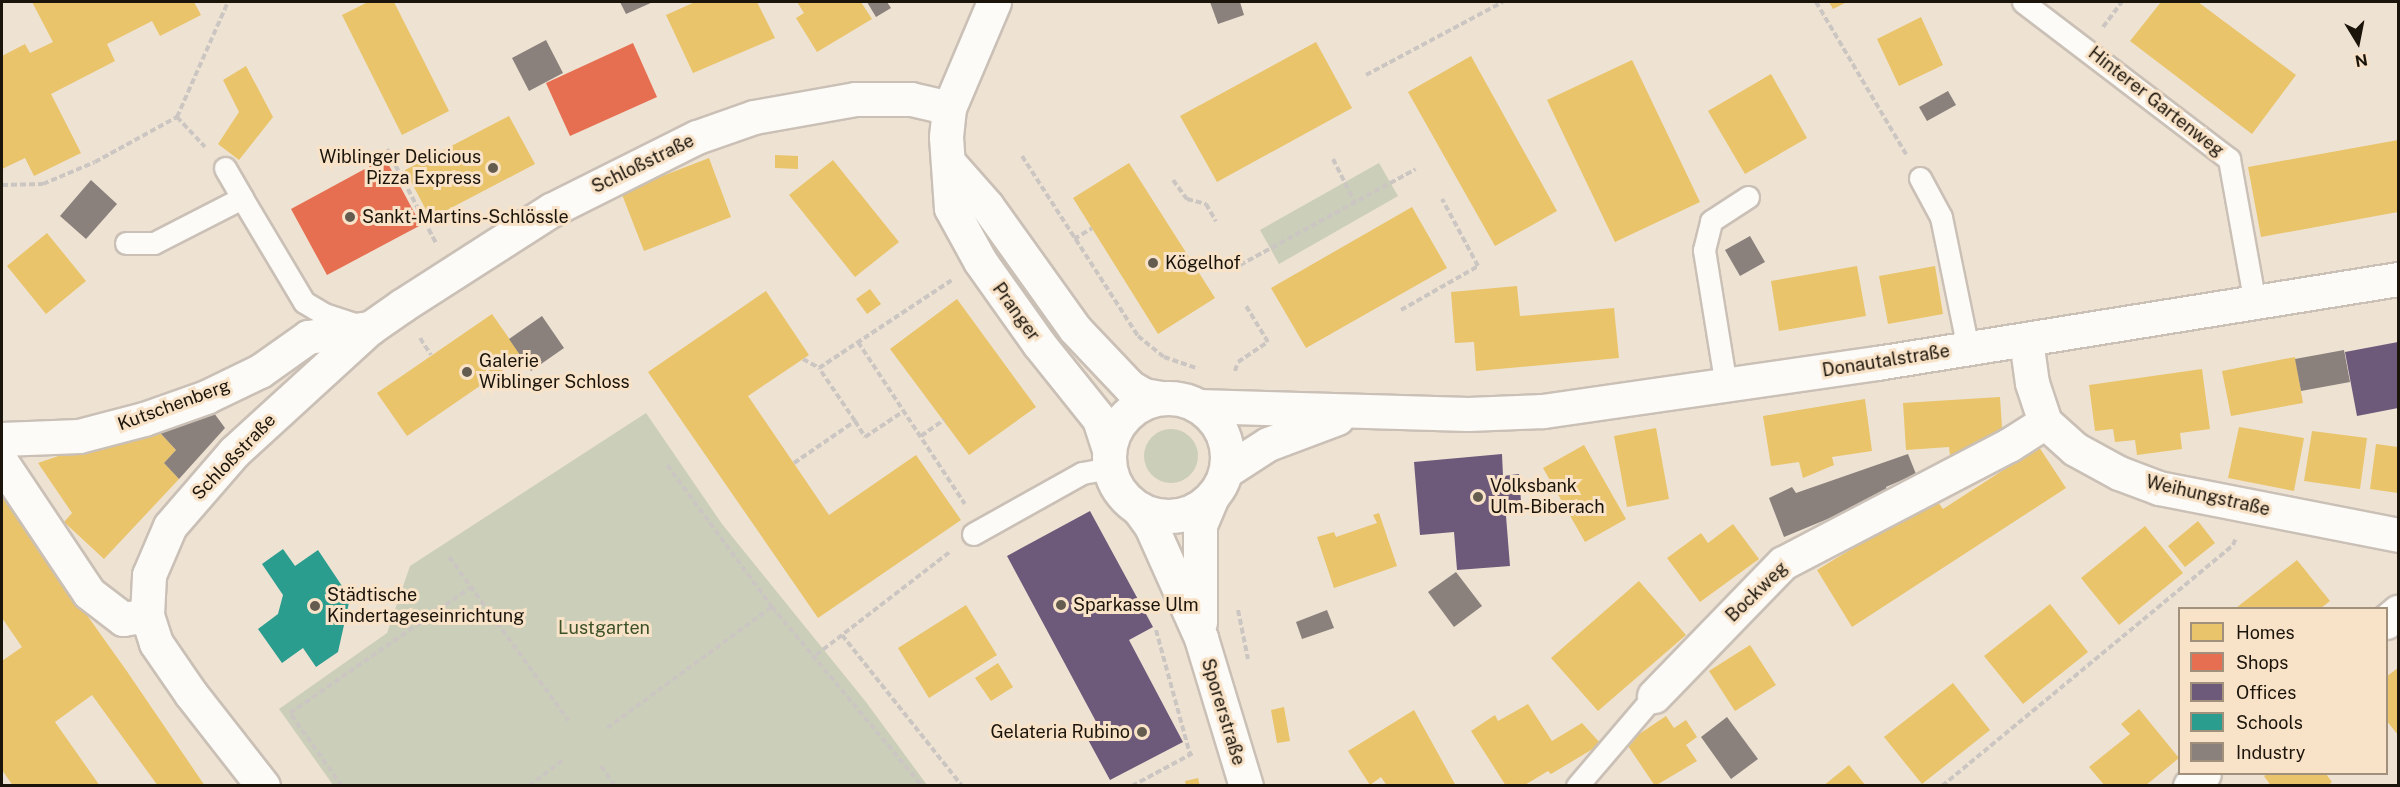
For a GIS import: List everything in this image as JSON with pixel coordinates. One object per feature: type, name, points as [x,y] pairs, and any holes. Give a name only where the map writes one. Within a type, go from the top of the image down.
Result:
[{"type":"main road","name":"Pranger","points":[[994,2],[949,108],[946,138],[951,208],[980,261],[1099,419],[1110,458]]},
{"type":"main road","name":"Schloßstraße","points":[[263,786],[191,694],[156,643],[147,615],[149,575],[170,526],[234,452],[370,328],[451,273],[551,210],[697,137],[754,117],[855,99],[911,99],[949,108]]},
{"type":"main road","points":[[949,164],[1000,222],[1075,329],[1130,387],[1144,395],[1180,399],[1198,406],[1213,418],[1223,434],[1227,453],[1219,484]]},
{"type":"main road","name":"Donautalstraße","points":[[1370,412],[1527,412],[1726,386],[2398,279]]},
{"type":"main road","name":"Kutschenberg","points":[[2,439],[79,436],[144,420],[206,397],[260,371],[309,337],[370,328]]},
{"type":"main road","name":"Weihungstraße","points":[[2026,340],[2032,383],[2045,422],[2075,449],[2119,473],[2159,488],[2398,535]]},
{"type":"main road","points":[[1161,398],[1143,403],[1127,414],[1115,429],[1110,458],[1123,495],[1138,508],[1157,514],[1177,515],[1196,509],[1245,456],[1280,438],[1332,420],[1370,412]]},
{"type":"main road","points":[[1198,406],[1370,412]]},
{"type":"main road","name":"Bockweg","points":[[1654,696],[1783,563],[2009,445],[2045,422]]},
{"type":"main road","points":[[2,463],[89,593],[123,619],[147,615]]},
{"type":"main road","name":"Sporerstraße","points":[[1201,638],[1199,535],[1203,511],[1219,484]]},
{"type":"main road","name":"Sporerstraße","points":[[1138,508],[1151,526],[1201,638],[1246,786]]},
{"type":"main road","points":[[2190,786],[2203,775]]},
{"type":"lane","name":"Hinterer Gartenweg","points":[[2023,2],[2229,159],[2255,303]]},
{"type":"lane","points":[[225,168],[304,302],[324,314],[370,328]]},
{"type":"lane","points":[[1920,178],[1941,217],[1968,349]]},
{"type":"lane","points":[[1726,386],[1704,250],[1711,221],[1748,197]]},
{"type":"lane","points":[[126,243],[154,243],[242,198]]},
{"type":"lane","points":[[973,534],[1110,458]]},
{"type":"lane","name":"Bockweg","points":[[1577,786],[1654,696]]},
{"type":"path","points":[[2,185],[43,184],[95,162],[177,117],[228,2]]},
{"type":"path","points":[[1366,75],[1503,2]]},
{"type":"path","points":[[1816,2],[1920,178]]},
{"type":"path","points":[[177,117],[225,168]]},
{"type":"path","points":[[387,148],[451,273]]},
{"type":"path","points":[[1022,156],[1074,239],[1149,347],[1164,357],[1210,373]]},
{"type":"path","points":[[1333,159],[1355,203]]},
{"type":"path","points":[[1240,266],[1416,169]]},
{"type":"path","points":[[1173,180],[1186,200],[1206,204],[1216,221]]},
{"type":"path","points":[[1401,310],[1478,266],[1442,199]]},
{"type":"path","points":[[1074,239],[1092,228]]},
{"type":"path","points":[[819,368],[980,261]]},
{"type":"path","points":[[1238,362],[1268,342],[1246,306]]},
{"type":"path","points":[[423,342],[431,356]]},
{"type":"path","points":[[816,655],[973,534],[965,522],[974,516],[858,342]]},
{"type":"path","points":[[803,359],[819,368],[865,437],[904,411]]},
{"type":"path","points":[[921,436],[944,420]]},
{"type":"path","points":[[794,463],[855,421]]},
{"type":"path","points":[[666,465],[772,607],[816,655],[922,786]]},
{"type":"path","points":[[1942,786],[2233,545],[2248,507]]},
{"type":"path","points":[[449,557],[569,721]]},
{"type":"path","points":[[342,786],[290,713],[471,587]]},
{"type":"path","points":[[1237,604],[1250,669]]},
{"type":"path","points":[[607,728],[772,607]]},
{"type":"path","points":[[842,635],[962,786]]},
{"type":"path","points":[[1132,786],[1192,754],[1158,639]]},
{"type":"path","points":[[529,786],[563,760]]},
{"type":"path","points":[[601,766],[615,786]]},
{"type":"green space","points":[[1379,163],[1398,196],[1279,264],[1260,230]]},
{"type":"green space","name":"Lustgarten","points":[[646,413],[722,524],[866,702],[927,785],[333,785],[279,709],[387,633],[410,566]]},
{"type":"green space","points":[[1171,429],[1181,431],[1190,437],[1196,446],[1198,456],[1196,466],[1190,475],[1181,481],[1171,483],[1161,481],[1152,475],[1146,466],[1144,456],[1146,446],[1152,437],[1161,431]]},
{"type":"building: Homes","points":[[32,2],[194,2],[201,15],[160,36],[152,21],[107,44],[115,61],[51,94],[81,153],[34,176],[25,158],[2,169],[2,56],[25,44],[30,53],[53,42]]},
{"type":"building: Homes","points":[[368,2],[394,2],[449,111],[402,135],[342,15]]},
{"type":"building: Homes","points":[[695,2],[757,2],[775,38],[693,73],[666,15]]},
{"type":"building: Homes","points":[[797,2],[861,2],[872,19],[817,52],[796,18],[804,13]]},
{"type":"building: Homes","points":[[1829,2],[1847,2],[1833,9]]},
{"type":"building: Homes","points":[[2161,2],[2198,2],[2296,75],[2252,134],[2130,41]]},
{"type":"building: Homes","points":[[1921,17],[1943,65],[1899,86],[1877,39]]},
{"type":"building: Homes","points":[[1316,42],[1352,108],[1217,182],[1180,116]]},
{"type":"building: Homes","points":[[1471,56],[1557,211],[1495,246],[1408,92]]},
{"type":"building: Homes","points":[[1632,60],[1700,202],[1615,242],[1547,100]]},
{"type":"building: Homes","points":[[246,66],[273,117],[239,160],[218,144],[239,112],[223,80]]},
{"type":"building: Homes","points":[[1771,74],[1807,138],[1745,174],[1708,111]]},
{"type":"building: Homes","points":[[509,116],[535,164],[430,219],[428,214],[418,218],[416,215],[426,210],[405,170]]},
{"type":"building: Homes","points":[[2398,140],[2398,212],[2261,237],[2248,167]]},
{"type":"building: Homes","points":[[775,155],[798,156],[798,169],[775,168]]},
{"type":"building: Homes","points":[[709,158],[731,217],[644,251],[621,192]]},
{"type":"building: Homes","points":[[833,160],[899,242],[855,277],[789,195]]},
{"type":"building: Homes","name":"Kögelhof","points":[[1129,163],[1215,298],[1158,334],[1073,198]]},
{"type":"building: Homes","points":[[1412,207],[1447,268],[1306,348],[1271,288]]},
{"type":"building: Homes","points":[[47,233],[86,281],[46,314],[7,266]]},
{"type":"building: Homes","points":[[1857,266],[1866,316],[1779,331],[1771,281]]},
{"type":"building: Homes","points":[[1935,266],[1943,314],[1888,324],[1879,276]]},
{"type":"building: Homes","points":[[1517,286],[1520,316],[1614,308],[1619,358],[1476,371],[1474,342],[1455,343],[1451,292]]},
{"type":"building: Homes","points":[[870,289],[881,304],[867,314],[856,299]]},
{"type":"building: Homes","points":[[766,291],[809,355],[748,396],[829,515],[916,455],[961,520],[818,618],[648,372]]},
{"type":"building: Homes","points":[[957,299],[1036,407],[969,455],[890,349]]},
{"type":"building: Homes","points":[[492,314],[522,357],[407,436],[377,393]]},
{"type":"building: Homes","points":[[2295,357],[2303,403],[2231,416],[2222,371]]},
{"type":"building: Homes","points":[[2202,369],[2210,429],[2180,433],[2182,449],[2137,455],[2135,440],[2115,442],[2113,429],[2095,431],[2089,385]]},
{"type":"building: Homes","points":[[2000,397],[2003,442],[1980,453],[1950,455],[1949,447],[1906,450],[1903,403]]},
{"type":"building: Homes","points":[[1865,399],[1872,451],[1832,457],[1834,465],[1803,478],[1799,462],[1771,466],[1763,416]]},
{"type":"building: Homes","points":[[152,424],[176,450],[164,463],[179,479],[104,559],[64,522],[72,513],[38,463]]},
{"type":"building: Homes","points":[[2239,427],[2304,438],[2294,491],[2228,478]]},
{"type":"building: Homes","points":[[1656,428],[1669,499],[1627,507],[1614,436]]},
{"type":"building: Homes","points":[[2312,431],[2367,438],[2360,489],[2304,481]]},
{"type":"building: Homes","points":[[2376,444],[2398,447],[2398,493],[2370,489]]},
{"type":"building: Homes","points":[[1584,445],[1626,519],[1585,542],[1543,468]]},
{"type":"building: Homes","points":[[2039,447],[2066,488],[1852,627],[1817,570],[1935,498],[1943,509]]},
{"type":"building: Homes","points":[[2,496],[126,670],[205,786],[158,786],[92,695],[55,722],[100,786],[13,786],[2,770],[2,661],[22,647],[2,618]]},
{"type":"building: Homes","points":[[1379,513],[1397,566],[1334,588],[1317,537],[1334,532],[1336,537],[1377,523],[1373,515]]},
{"type":"building: Homes","points":[[2198,521],[2215,543],[2185,567],[2168,546]]},
{"type":"building: Homes","points":[[1733,524],[1759,559],[1700,602],[1667,558],[1701,533],[1708,543]]},
{"type":"building: Homes","points":[[2145,526],[2183,573],[2119,625],[2081,578]]},
{"type":"building: Homes","points":[[2297,560],[2330,601],[2322,607],[2237,607]]},
{"type":"building: Homes","points":[[1639,581],[1686,635],[1598,711],[1551,658]]},
{"type":"building: Homes","points":[[2050,604],[2088,652],[2023,704],[1984,656]]},
{"type":"building: Homes","points":[[966,605],[997,655],[929,698],[898,648]]},
{"type":"building: Homes","points":[[1750,645],[1776,685],[1735,711],[1709,671]]},
{"type":"building: Homes","points":[[998,663],[1013,687],[991,701],[975,678]]},
{"type":"building: Homes","points":[[2398,668],[2398,735],[2388,722],[2388,676]]},
{"type":"building: Homes","points":[[1953,683],[1990,730],[1922,784],[1884,737]]},
{"type":"building: Homes","points":[[1528,704],[1552,741],[1582,723],[1601,744],[1551,774],[1548,771],[1523,786],[1506,786],[1471,731],[1495,715],[1498,721]]},
{"type":"building: Homes","points":[[1284,707],[1290,741],[1277,743],[1271,710]]},
{"type":"building: Homes","points":[[2139,709],[2178,759],[2145,786],[2105,786],[2089,767],[2130,734],[2121,724]]},
{"type":"building: Homes","points":[[1414,710],[1456,786],[1387,786],[1381,777],[1370,785],[1348,751]]},
{"type":"building: Homes","points":[[1666,716],[1674,728],[1686,720],[1697,737],[1686,745],[1697,761],[1655,786],[1626,743]]},
{"type":"building: Homes","points":[[1849,765],[1866,786],[1823,786]]},
{"type":"building: Homes","points":[[2327,775],[2332,782],[2327,786],[2271,786],[2264,776]]},
{"type":"building: Homes","points":[[1198,778],[1200,786],[1186,786],[1185,781]]},
{"type":"building: Shops","points":[[633,43],[657,97],[570,136],[546,83]]},
{"type":"building: Shops","points":[[385,158],[421,225],[327,275],[291,209]]},
{"type":"building: Offices","points":[[2398,342],[2398,408],[2357,416],[2345,352]]},
{"type":"building: Offices","points":[[1502,454],[1503,476],[1519,474],[1522,515],[1506,516],[1510,566],[1457,570],[1454,532],[1420,535],[1414,462]]},
{"type":"building: Offices","points":[[1090,511],[1153,627],[1129,640],[1183,742],[1110,780],[1086,736],[1100,729],[1007,556]]},
{"type":"building: Schools","name":"Städtische Kindertageseinrichtung","points":[[283,549],[295,566],[318,550],[350,598],[338,652],[316,667],[303,648],[282,663],[258,629],[278,614],[283,595],[262,564]]},
{"type":"building: Industry","points":[[620,2],[653,2],[626,14]]},
{"type":"building: Industry","points":[[867,2],[887,2],[891,8],[876,17]]},
{"type":"building: Industry","points":[[1210,2],[1240,2],[1244,15],[1218,24]]},
{"type":"building: Industry","points":[[546,40],[563,73],[529,91],[512,58]]},
{"type":"building: Industry","points":[[1948,91],[1956,105],[1927,121],[1919,107]]},
{"type":"building: Industry","points":[[91,180],[117,204],[86,239],[60,216]]},
{"type":"building: Industry","points":[[1750,236],[1765,262],[1740,276],[1725,250]]},
{"type":"building: Industry","points":[[542,316],[564,348],[531,371],[509,339]]},
{"type":"building: Industry","points":[[2344,350],[2350,382],[2301,391],[2295,359]]},
{"type":"building: Industry","points":[[211,409],[225,428],[179,479],[164,463],[176,450],[152,424]]},
{"type":"building: Industry","points":[[1908,454],[1916,474],[1886,487],[1888,494],[1784,537],[1769,498],[1792,487],[1796,493]]},
{"type":"building: Industry","points":[[1456,572],[1482,606],[1454,627],[1428,592]]},
{"type":"building: Industry","points":[[1327,610],[1334,628],[1302,639],[1296,622]]},
{"type":"building: Industry","points":[[1727,717],[1758,759],[1731,779],[1701,737]]},
{"type":"place","name":"Wiblinger Delicious Pizza Express","points":[[493,168]]},
{"type":"place","name":"Sankt-Martins-Schlössle","points":[[350,217]]},
{"type":"place","name":"Kögelhof","points":[[1153,263]]},
{"type":"place","name":"Galerie Wiblinger Schloss","points":[[467,372]]},
{"type":"place","name":"Volksbank Ulm-Biberach","points":[[1478,497]]},
{"type":"place","name":"Sparkasse Ulm","points":[[1061,605]]},
{"type":"place","name":"Städtische Kindertageseinrichtung","points":[[315,606]]},
{"type":"place","name":"Gelateria Rubino","points":[[1142,732]]}]
